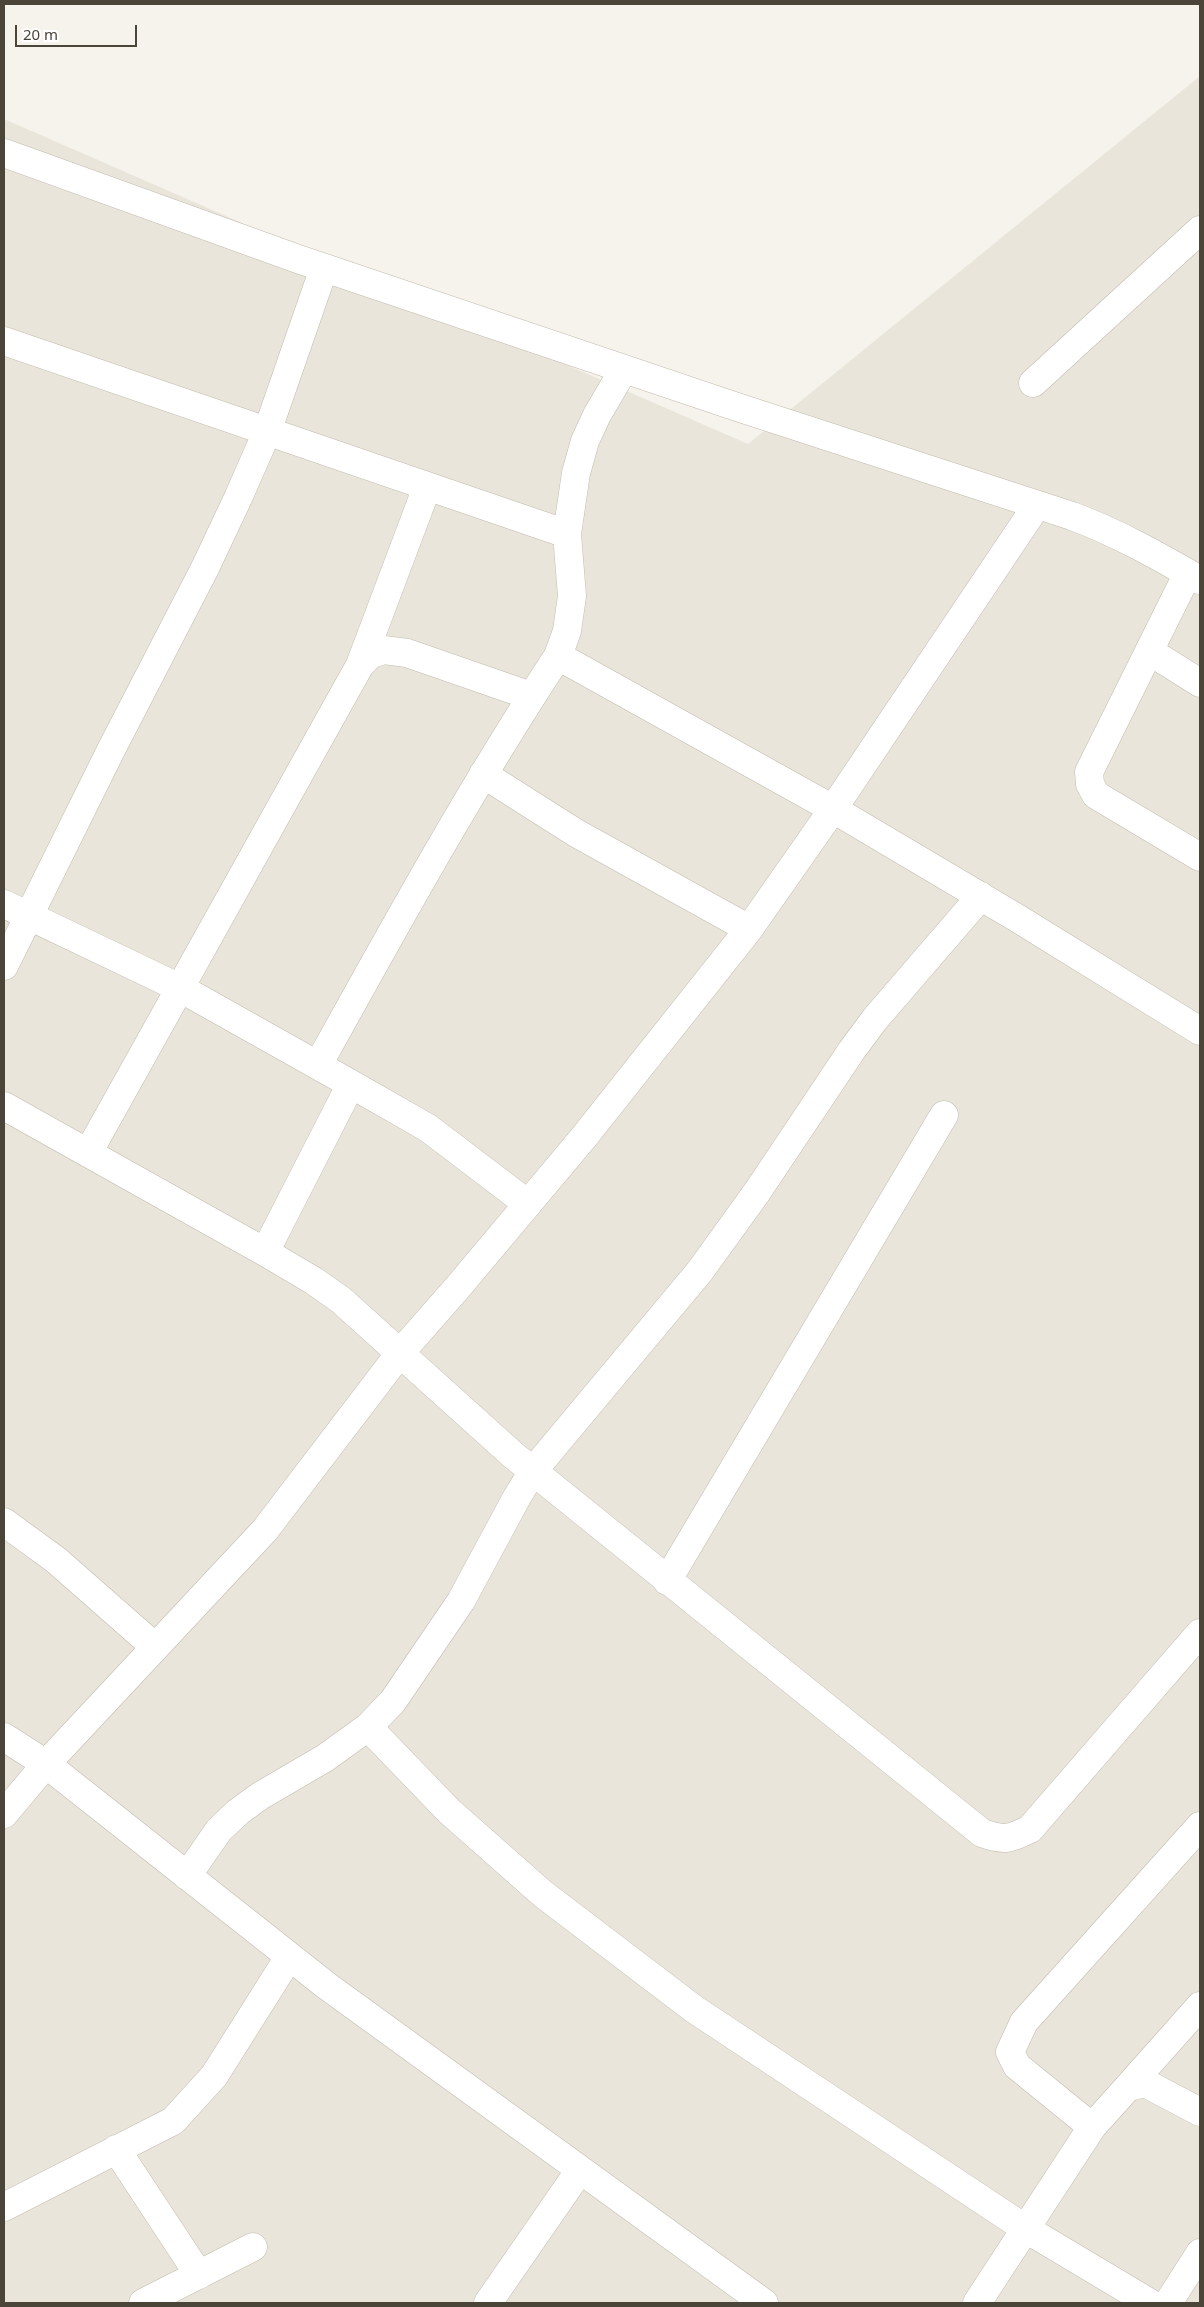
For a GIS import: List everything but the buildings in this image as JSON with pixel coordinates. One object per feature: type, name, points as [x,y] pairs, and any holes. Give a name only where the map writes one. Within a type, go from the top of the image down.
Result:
[{"type":"street","points":[[4,153],[324,268],[1105,528],[1194,577],[1149,650],[1094,758],[1089,772],[1090,784],[1096,795],[1200,857]]},
{"type":"street","points":[[1033,383],[1200,230]]},
{"type":"street","points":[[4,966],[111,750],[206,568],[267,432],[324,268]]},
{"type":"street","points":[[4,341],[567,534]]},
{"type":"street","points":[[318,1065],[391,931],[483,774],[558,656],[567,631],[572,596],[567,534],[576,473],[585,442],[597,415],[624,369]]},
{"type":"street","points":[[88,1153],[360,665],[427,487]]},
{"type":"street","points":[[4,1814],[46,1764],[265,1530],[400,1353],[584,1137],[749,929],[833,809],[1037,505]]},
{"type":"street","points":[[360,665],[371,654],[384,650],[407,653],[531,696]]},
{"type":"street","points":[[1149,650],[1200,683]]},
{"type":"street","points":[[558,656],[833,809],[981,896],[1200,1031]]},
{"type":"street","points":[[483,774],[582,837],[749,929]]},
{"type":"street","points":[[187,1876],[219,1830],[238,1812],[260,1796],[325,1758],[368,1727],[393,1701],[461,1601],[533,1471],[700,1271],[757,1192],[852,1050],[981,896]]},
{"type":"street","points":[[4,904],[180,988],[352,1084],[428,1128],[528,1204]]},
{"type":"street","points":[[264,1252],[352,1084]]},
{"type":"street","points":[[4,1106],[264,1252],[314,1281],[340,1300],[533,1471],[667,1581],[982,1833],[997,1839],[1011,1838],[1030,1829],[1200,1633]]},
{"type":"street","points":[[667,1581],[944,1115]]},
{"type":"street","points":[[4,1522],[56,1560],[155,1647]]},
{"type":"street","points":[[368,1727],[449,1811],[543,1894],[694,2009],[1026,2229],[1150,2303]]},
{"type":"street","points":[[4,1737],[46,1764],[327,1986],[764,2303]]},
{"type":"street","points":[[1092,2126],[1017,2066],[1010,2052],[1024,2022],[1200,1826]]},
{"type":"street","points":[[4,2207],[174,2121],[214,2076],[289,1957]]},
{"type":"street","points":[[977,2303],[1092,2126],[1200,2006]]},
{"type":"street","points":[[1128,2087],[1145,2084],[1200,2112]]},
{"type":"street","points":[[116,2150],[199,2275]]},
{"type":"street","points":[[488,2303],[580,2170]]},
{"type":"street","points":[[143,2303],[253,2247]]},
{"type":"street","points":[[1168,2303],[1200,2253]]},
{"type":"shaded area","points":[[1200,76],[1200,2303],[4,2303],[4,119],[748,444]]}]
